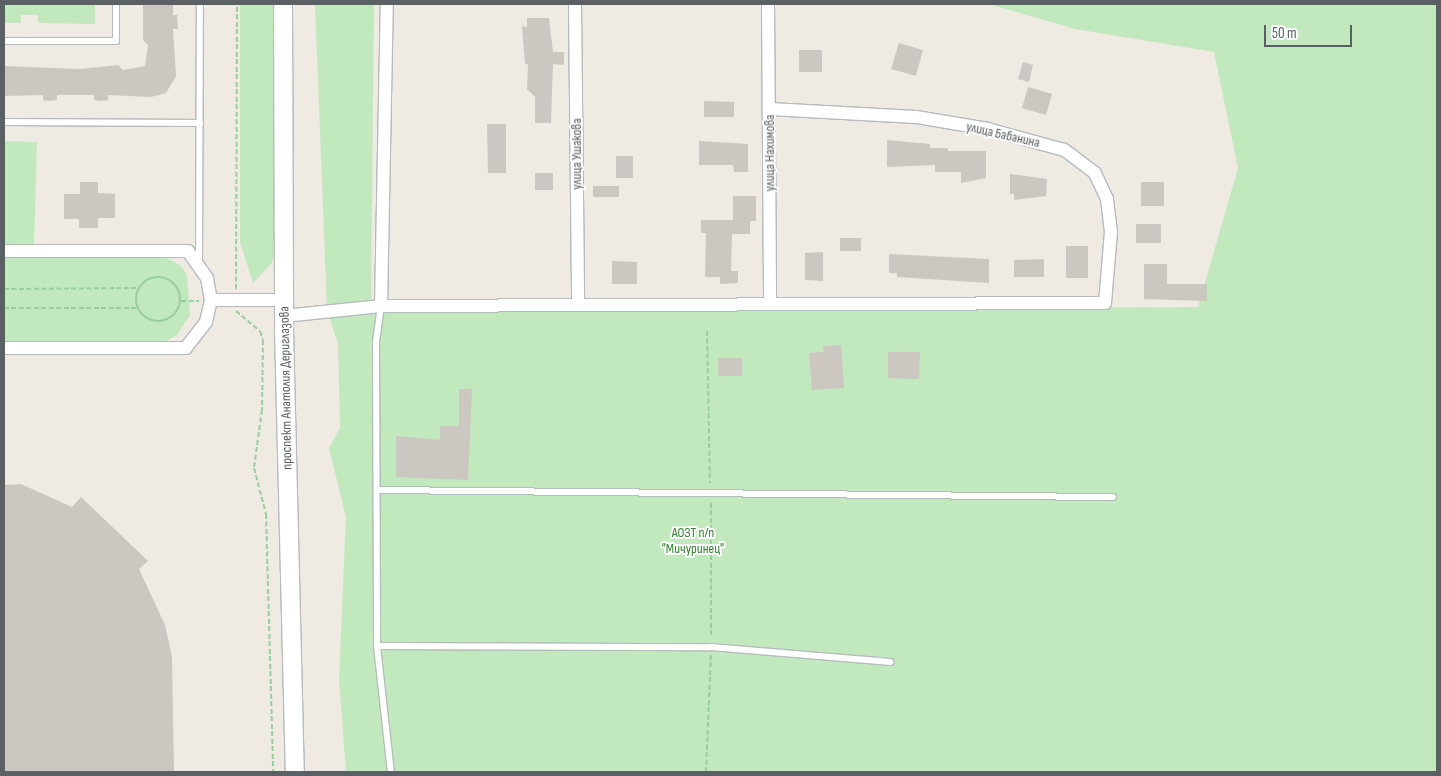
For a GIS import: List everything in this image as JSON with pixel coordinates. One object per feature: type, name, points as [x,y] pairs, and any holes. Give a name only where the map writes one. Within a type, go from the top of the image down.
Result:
[{"type":"main road","name":"проспект Анатолия Дериглазова","points":[[283,4],[284,308],[295,772]]},
{"type":"street","points":[[381,306],[387,4]]},
{"type":"street","name":"улица Ушакова","points":[[575,4],[578,305]]},
{"type":"street","name":"улица Нахимова","points":[[768,4],[770,303]]},
{"type":"street","name":"улица Бабанина","points":[[770,109],[916,117],[988,129],[1064,150],[1095,174],[1107,199],[1111,232],[1105,303],[770,303]]},
{"type":"street","points":[[4,251],[188,251],[199,263],[207,278],[211,300],[206,322],[186,348],[4,348]]},
{"type":"street","points":[[211,300],[236,300],[284,308],[770,303]]},
{"type":"lane","points":[[4,41],[116,40],[116,4]]},
{"type":"lane","points":[[199,263],[200,4]]},
{"type":"lane","points":[[4,122],[200,123]]},
{"type":"lane","points":[[381,306],[376,340],[378,490],[377,646],[391,772]]},
{"type":"lane","points":[[378,490],[1113,497]]},
{"type":"lane","points":[[377,646],[711,647],[890,662]]},
{"type":"path","points":[[237,4],[236,314],[252,322],[263,340],[262,410],[254,468],[266,514],[273,772]]},
{"type":"path","points":[[4,308],[137,308],[148,318],[162,322],[178,310],[181,301],[177,287],[165,278],[145,281],[139,288],[137,308]]},
{"type":"path","points":[[4,289],[139,288]]},
{"type":"path","points":[[181,301],[211,300]]},
{"type":"path","points":[[706,772],[711,647],[707,331]]},
{"type":"green space","points":[[4,4],[95,4],[95,24],[38,23],[38,15],[21,15],[21,23],[4,23]]},
{"type":"green space","points":[[240,4],[275,4],[276,250],[271,264],[253,283],[240,242]]},
{"type":"green space","name":"АОЗТ п/п \"Мичуринец\"","points":[[315,4],[374,4],[371,312],[1198,307],[1238,168],[1214,52],[1075,29],[989,4],[1437,4],[1437,772],[346,772],[339,679],[346,517],[329,448],[340,428],[338,344],[327,310]]},
{"type":"green space","points":[[4,141],[37,142],[34,245],[4,246]]},
{"type":"green space","points":[[4,258],[167,258],[180,265],[187,275],[190,315],[177,335],[166,341],[4,341]]},
{"type":"building","points":[[143,4],[173,4],[173,15],[177,15],[178,29],[173,29],[176,76],[166,93],[151,97],[108,95],[108,100],[101,101],[94,100],[94,95],[57,95],[57,100],[50,101],[43,100],[43,95],[4,96],[4,66],[80,69],[118,65],[123,70],[145,66],[148,45],[143,40]]},
{"type":"building","points":[[527,18],[549,18],[553,52],[564,52],[564,65],[553,64],[551,123],[535,123],[535,97],[527,89],[528,64],[525,64],[522,26],[527,27]]},
{"type":"building","points":[[899,43],[923,50],[916,76],[891,69]]},
{"type":"building","points":[[799,50],[822,50],[822,72],[799,72]]},
{"type":"building","points":[[1023,62],[1033,65],[1029,82],[1018,79]]},
{"type":"building","points":[[1028,87],[1052,94],[1046,115],[1022,108]]},
{"type":"building","points":[[704,101],[734,102],[734,117],[704,117]]},
{"type":"building","points":[[487,124],[506,124],[506,173],[488,173]]},
{"type":"building","points":[[887,140],[930,144],[930,148],[948,148],[948,151],[986,151],[986,178],[961,183],[961,172],[935,172],[935,165],[887,167]]},
{"type":"building","points":[[699,141],[748,144],[748,172],[734,172],[733,165],[699,165]]},
{"type":"building","points":[[616,156],[633,156],[633,178],[616,178]]},
{"type":"building","points":[[535,173],[553,173],[553,190],[535,190]]},
{"type":"building","points":[[1010,174],[1047,179],[1046,196],[1014,200],[1014,194],[1010,194]]},
{"type":"building","points":[[80,182],[98,182],[98,193],[115,194],[115,218],[98,218],[98,228],[79,228],[79,219],[64,219],[64,194],[80,194]]},
{"type":"building","points":[[1141,182],[1164,182],[1164,206],[1141,206]]},
{"type":"building","points":[[593,186],[619,186],[619,197],[593,197]]},
{"type":"building","points":[[733,196],[756,196],[756,221],[750,221],[750,234],[732,234],[731,271],[738,271],[738,283],[720,284],[720,277],[705,277],[706,233],[701,233],[701,220],[733,220]]},
{"type":"building","points":[[1136,224],[1161,224],[1161,243],[1136,243]]},
{"type":"building","points":[[840,238],[861,238],[861,251],[840,251]]},
{"type":"building","points":[[1066,246],[1088,246],[1088,278],[1066,278]]},
{"type":"building","points":[[823,252],[823,281],[805,280],[805,253]]},
{"type":"building","points":[[889,254],[989,259],[989,283],[897,277],[897,273],[889,273]]},
{"type":"building","points":[[1044,259],[1044,277],[1014,277],[1014,260]]},
{"type":"building","points":[[612,261],[637,262],[637,284],[612,284]]},
{"type":"building","points":[[1144,264],[1167,264],[1167,284],[1207,284],[1207,301],[1144,299]]},
{"type":"building","points":[[841,345],[844,388],[812,390],[809,353],[824,352],[823,346]]},
{"type":"building","points":[[888,352],[920,352],[919,379],[888,378]]},
{"type":"building","points":[[718,358],[742,358],[742,376],[718,376]]},
{"type":"building","points":[[459,389],[472,389],[468,480],[396,477],[396,436],[440,440],[440,426],[459,426]]},
{"type":"building","points":[[21,484],[72,507],[81,497],[148,561],[139,569],[165,625],[172,657],[174,772],[4,772],[4,485]]}]
